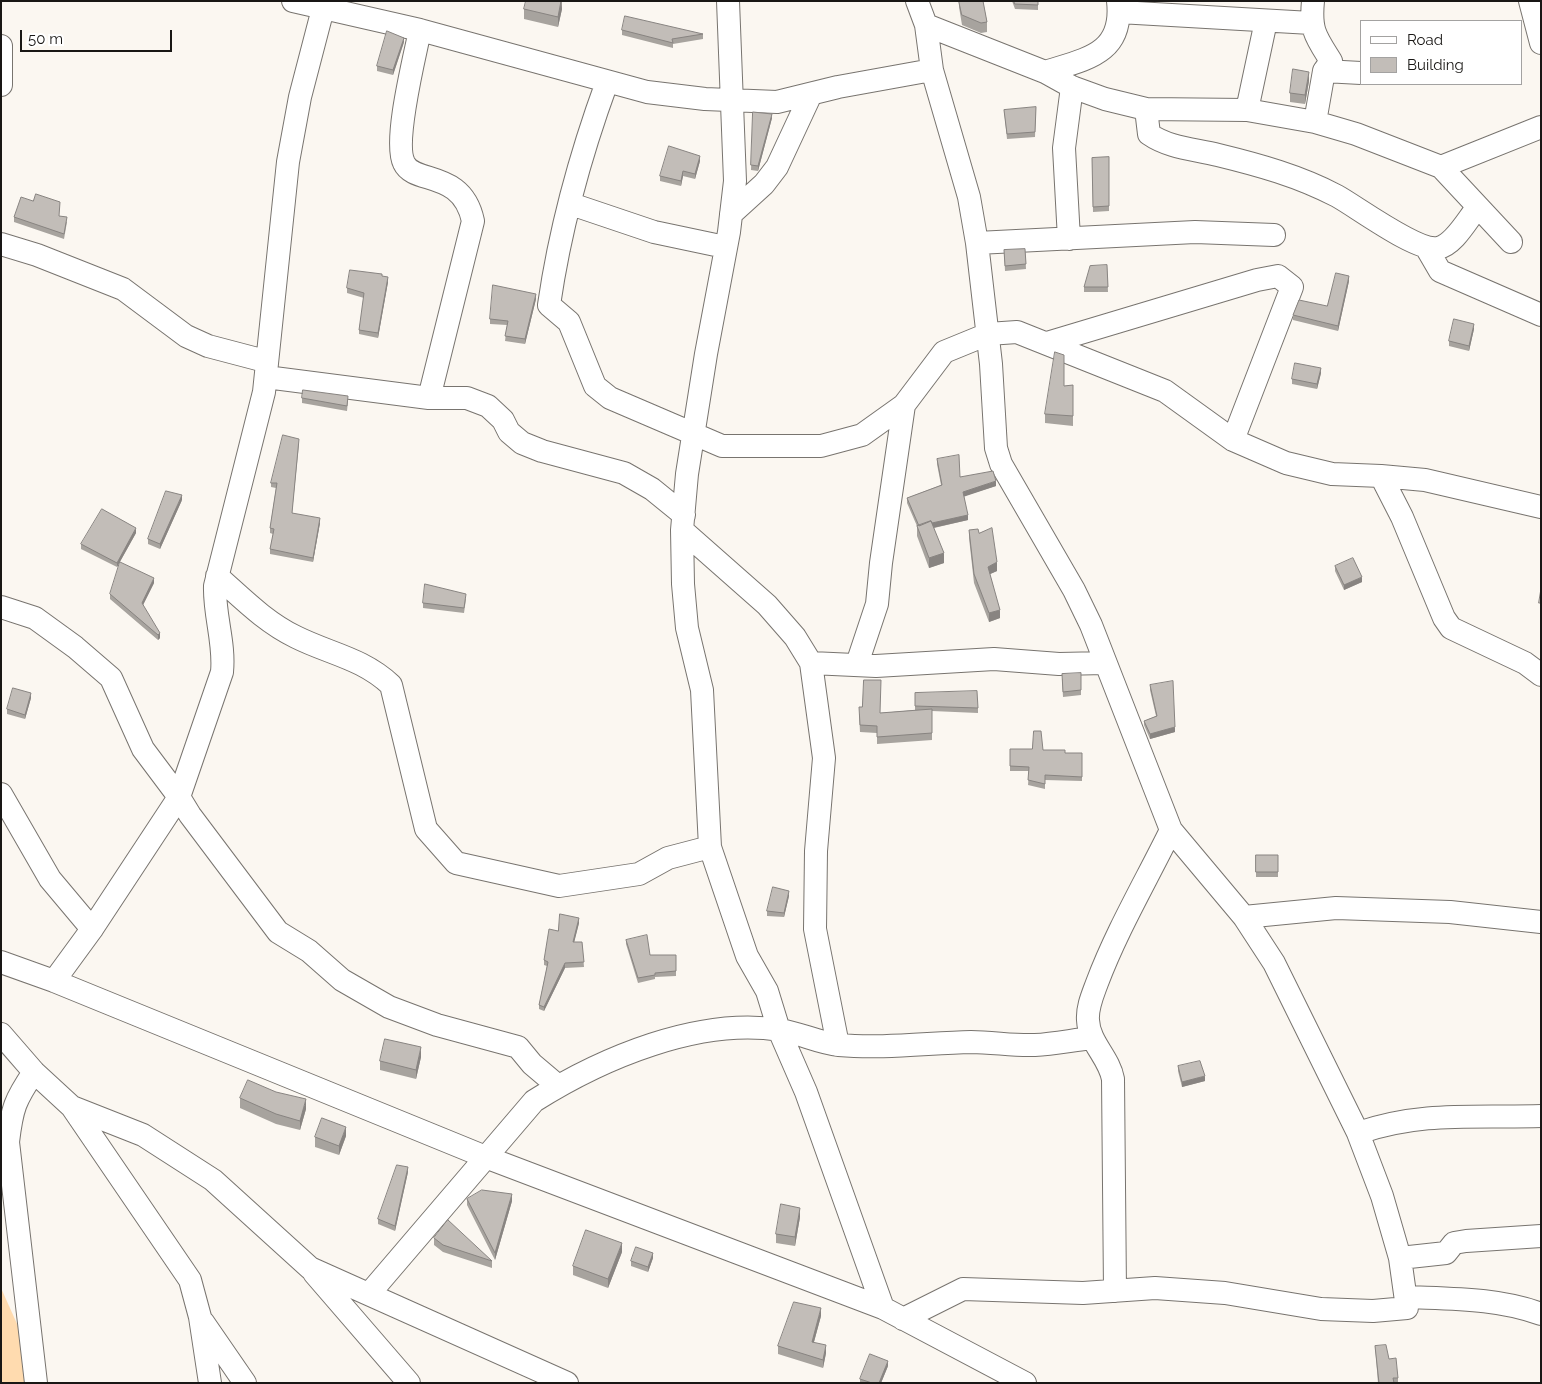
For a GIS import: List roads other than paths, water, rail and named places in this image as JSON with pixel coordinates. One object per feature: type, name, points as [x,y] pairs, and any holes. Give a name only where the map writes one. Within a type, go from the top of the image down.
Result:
[{"type":"street","points":[[293,1],[324,5],[522,56],[647,92],[730,101],[777,102],[932,70]]},
{"type":"street","points":[[728,1],[730,101],[735,162],[731,214],[694,434],[683,522],[683,584],[687,628],[702,690],[710,847],[747,956],[767,991],[779,1030],[806,1092],[883,1308]]},
{"type":"street","points":[[903,1319],[963,1289],[1083,1293],[1155,1288],[1217,1293],[1278,1303],[1348,1311],[1406,1308],[1400,1258],[1382,1196],[1358,1133],[1274,963],[1244,917],[1171,830],[1074,590],[1000,464],[996,448],[988,334],[977,243],[969,197],[932,70],[926,25],[917,1]]},
{"type":"street","points":[[1313,1],[1311,23],[1319,42],[1332,61],[1324,71],[1315,122]]},
{"type":"street","points":[[1530,1],[1533,40]]},
{"type":"street","points":[[54,980],[92,929],[179,797],[222,672],[223,658],[214,603],[217,576],[266,369],[288,162],[300,97],[324,5]]},
{"type":"street","points":[[1045,72],[1094,56],[1102,51],[1112,41],[1119,6],[1266,21],[1311,23]]},
{"type":"street","points":[[1248,110],[1266,21]]},
{"type":"street","points":[[926,25],[1045,72],[1072,87],[1105,99],[1146,109],[1248,110],[1315,122],[1356,134],[1441,167],[1477,208],[1511,242]]},
{"type":"street","points":[[420,30],[401,135],[403,160],[410,170],[457,190],[464,200],[473,221],[429,398]]},
{"type":"street","points":[[1,46],[1,85]]},
{"type":"street","points":[[1324,71],[1360,73]]},
{"type":"street","points":[[607,82],[588,133],[554,274],[549,305],[569,322],[595,386],[610,398],[722,446],[821,446],[862,435],[904,405],[944,352],[988,334],[1017,332],[1047,342],[1165,391],[1234,440],[1302,468],[1332,474],[1426,480],[1541,507]]},
{"type":"street","points":[[1069,239],[1064,148],[1072,87]]},
{"type":"street","points":[[731,214],[758,190],[777,167],[811,94]]},
{"type":"street","points":[[1146,109],[1149,134],[1162,143],[1289,174],[1338,197],[1390,229],[1426,247],[1438,248],[1453,238],[1477,208]]},
{"type":"street","points":[[1441,167],[1541,127]]},
{"type":"street","points":[[571,204],[654,232],[725,247]]},
{"type":"street","points":[[977,243],[1195,232],[1274,235]]},
{"type":"street","points":[[1,244],[38,255],[123,289],[186,336],[266,369],[429,398],[467,398],[488,406],[503,420],[509,432],[522,443],[558,456],[624,473],[652,489],[767,605],[795,637],[811,663],[824,758],[816,850],[814,929],[838,1045]]},
{"type":"street","points":[[1426,247],[1440,271],[1541,315]]},
{"type":"street","points":[[1047,342],[1257,280],[1278,276],[1292,287],[1234,440]]},
{"type":"street","points":[[857,664],[878,604],[881,563],[904,405]]},
{"type":"street","points":[[1381,476],[1402,517],[1444,618],[1451,628],[1525,663],[1541,675]]},
{"type":"street","points":[[217,576],[271,623],[296,637],[360,662],[375,671],[391,685],[426,829],[456,863],[559,886],[639,874],[668,858],[710,847]]},
{"type":"street","points":[[1,607],[35,618],[75,647],[111,678],[144,749],[190,815],[278,932],[309,951],[342,980],[389,1007],[438,1025],[518,1047],[532,1064],[558,1086]]},
{"type":"street","points":[[811,663],[886,665],[994,658],[1059,664],[1105,663]]},
{"type":"street","points":[[1,794],[50,879],[92,929]]},
{"type":"street","points":[[1115,1291],[1113,1079],[1107,1061],[1092,1038],[1088,1020],[1089,1008],[1104,964],[1171,830]]},
{"type":"street","points":[[1244,917],[1336,908],[1450,912],[1541,922]]},
{"type":"street","points":[[1,962],[54,980],[488,1158],[883,1308],[992,1377],[1025,1383]]},
{"type":"street","points":[[369,1294],[488,1158],[534,1101],[558,1086],[604,1063],[690,1033],[725,1028],[779,1030],[838,1045],[973,1042],[1036,1045],[1092,1038]]},
{"type":"street","points":[[1,1034],[34,1072],[72,1107],[190,1280],[200,1317],[210,1383]]},
{"type":"street","points":[[34,1072],[16,1098],[12,1111],[8,1142],[36,1383]]},
{"type":"street","points":[[72,1107],[143,1135],[213,1180],[310,1268],[409,1383]]},
{"type":"street","points":[[1358,1133],[1405,1120],[1481,1115],[1541,1116]]},
{"type":"street","points":[[1400,1258],[1446,1254],[1454,1244],[1466,1242],[1541,1236]]},
{"type":"street","points":[[310,1268],[567,1383]]},
{"type":"street","points":[[1406,1297],[1479,1301],[1520,1307],[1541,1314]]},
{"type":"street","points":[[200,1317],[245,1383]]}]
